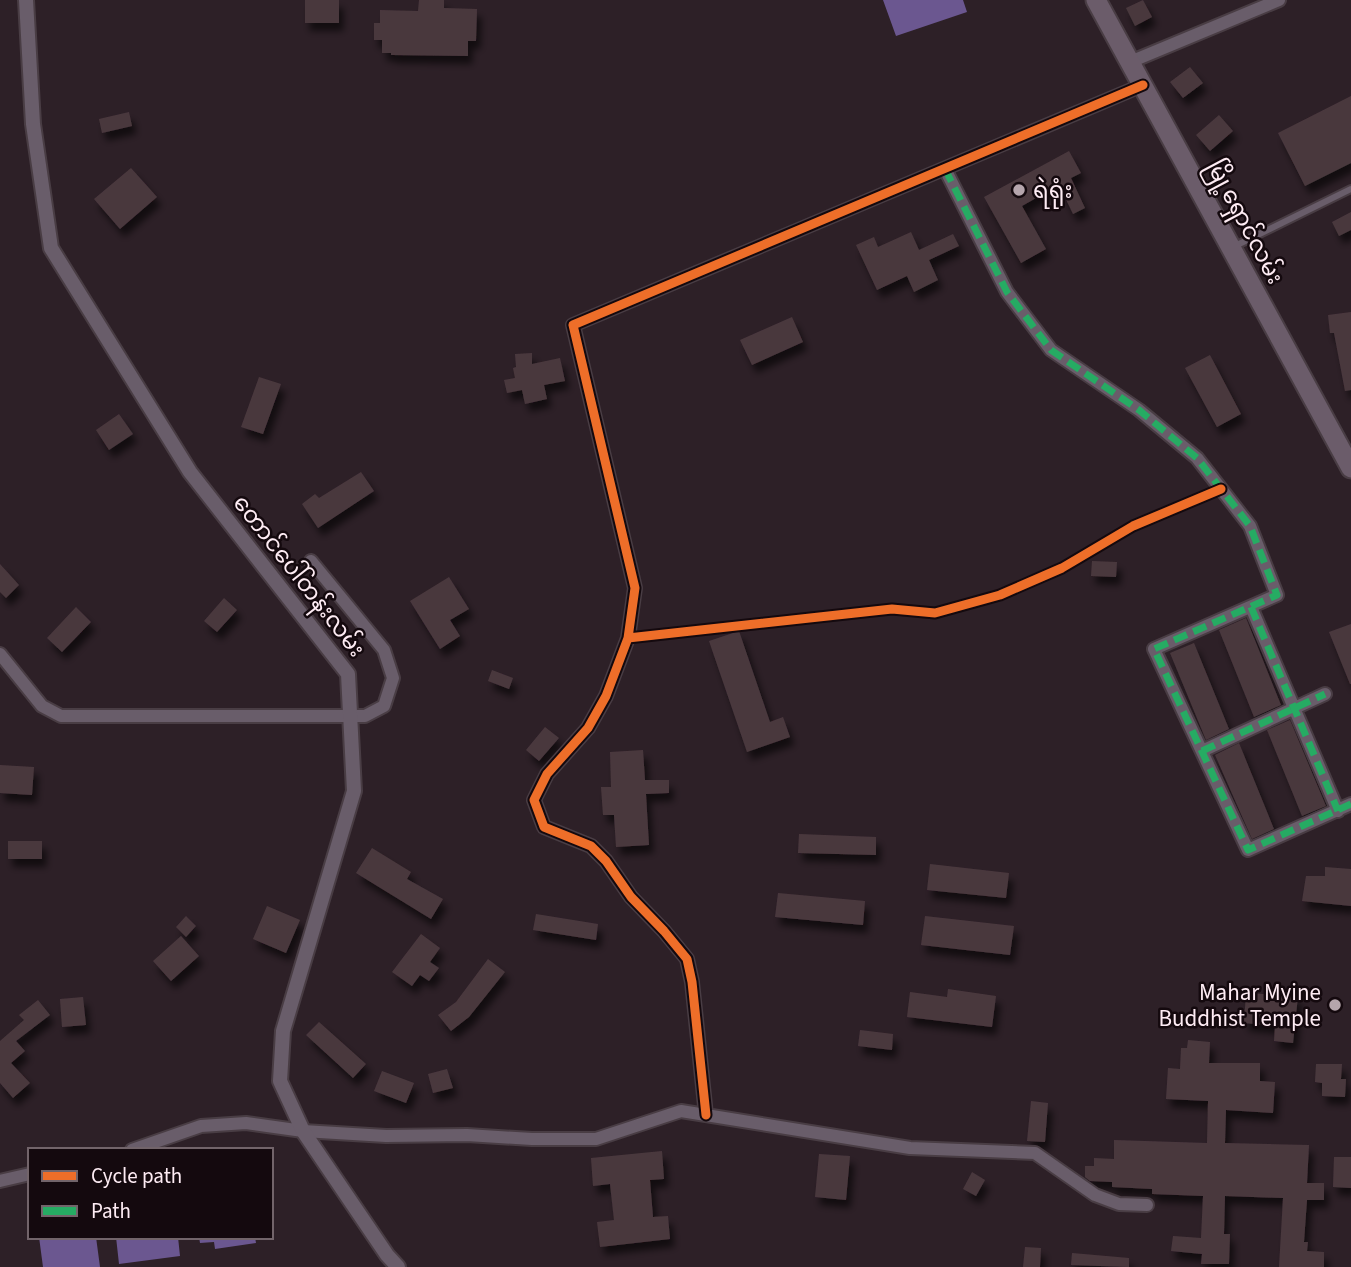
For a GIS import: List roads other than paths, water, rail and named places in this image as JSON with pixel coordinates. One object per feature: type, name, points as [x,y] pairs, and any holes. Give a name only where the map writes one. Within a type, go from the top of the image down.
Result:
[{"type":"highway","name":"မြို့ရှောင်လမ်း","points":[[1096,0],[1351,468]]},
{"type":"street","name":"တောင်ပေါ်တန်းလမ်း","points":[[26,0],[33,124],[51,248],[190,472],[348,674],[354,791],[283,1031],[280,1081],[303,1131],[387,1255],[398,1267]]},
{"type":"street","points":[[1130,61],[1279,0]]},
{"type":"street","points":[[706,1115],[692,982],[687,959],[664,930],[631,897],[592,846],[544,827],[534,800],[547,774],[588,728],[606,696],[628,638],[635,587],[573,325],[1143,85]]},
{"type":"street","points":[[945,169],[1007,292],[1051,350],[1139,410],[1197,458],[1250,526],[1277,595],[1154,649],[1248,850],[1351,804]]},
{"type":"street","points":[[0,654],[42,706],[61,716],[365,716],[384,706],[393,678],[384,650],[311,561]]},
{"type":"street","points":[[1251,607],[1338,811]]},
{"type":"street","points":[[1202,751],[1325,694]]},
{"type":"street","points":[[138,1148],[201,1126],[246,1123],[303,1131],[386,1136],[467,1135],[596,1139],[681,1111],[910,1149],[1035,1153],[1095,1195],[1119,1204],[1147,1205]]},
{"type":"street","points":[[0,1181],[28,1174]]},
{"type":"lane","points":[[1231,248],[1351,189]]},
{"type":"place","name":"ရဲရုံး","points":[[1019,190]]},
{"type":"place","name":"Mahar Myine Buddhist Temple","points":[[1335,1005]]}]
